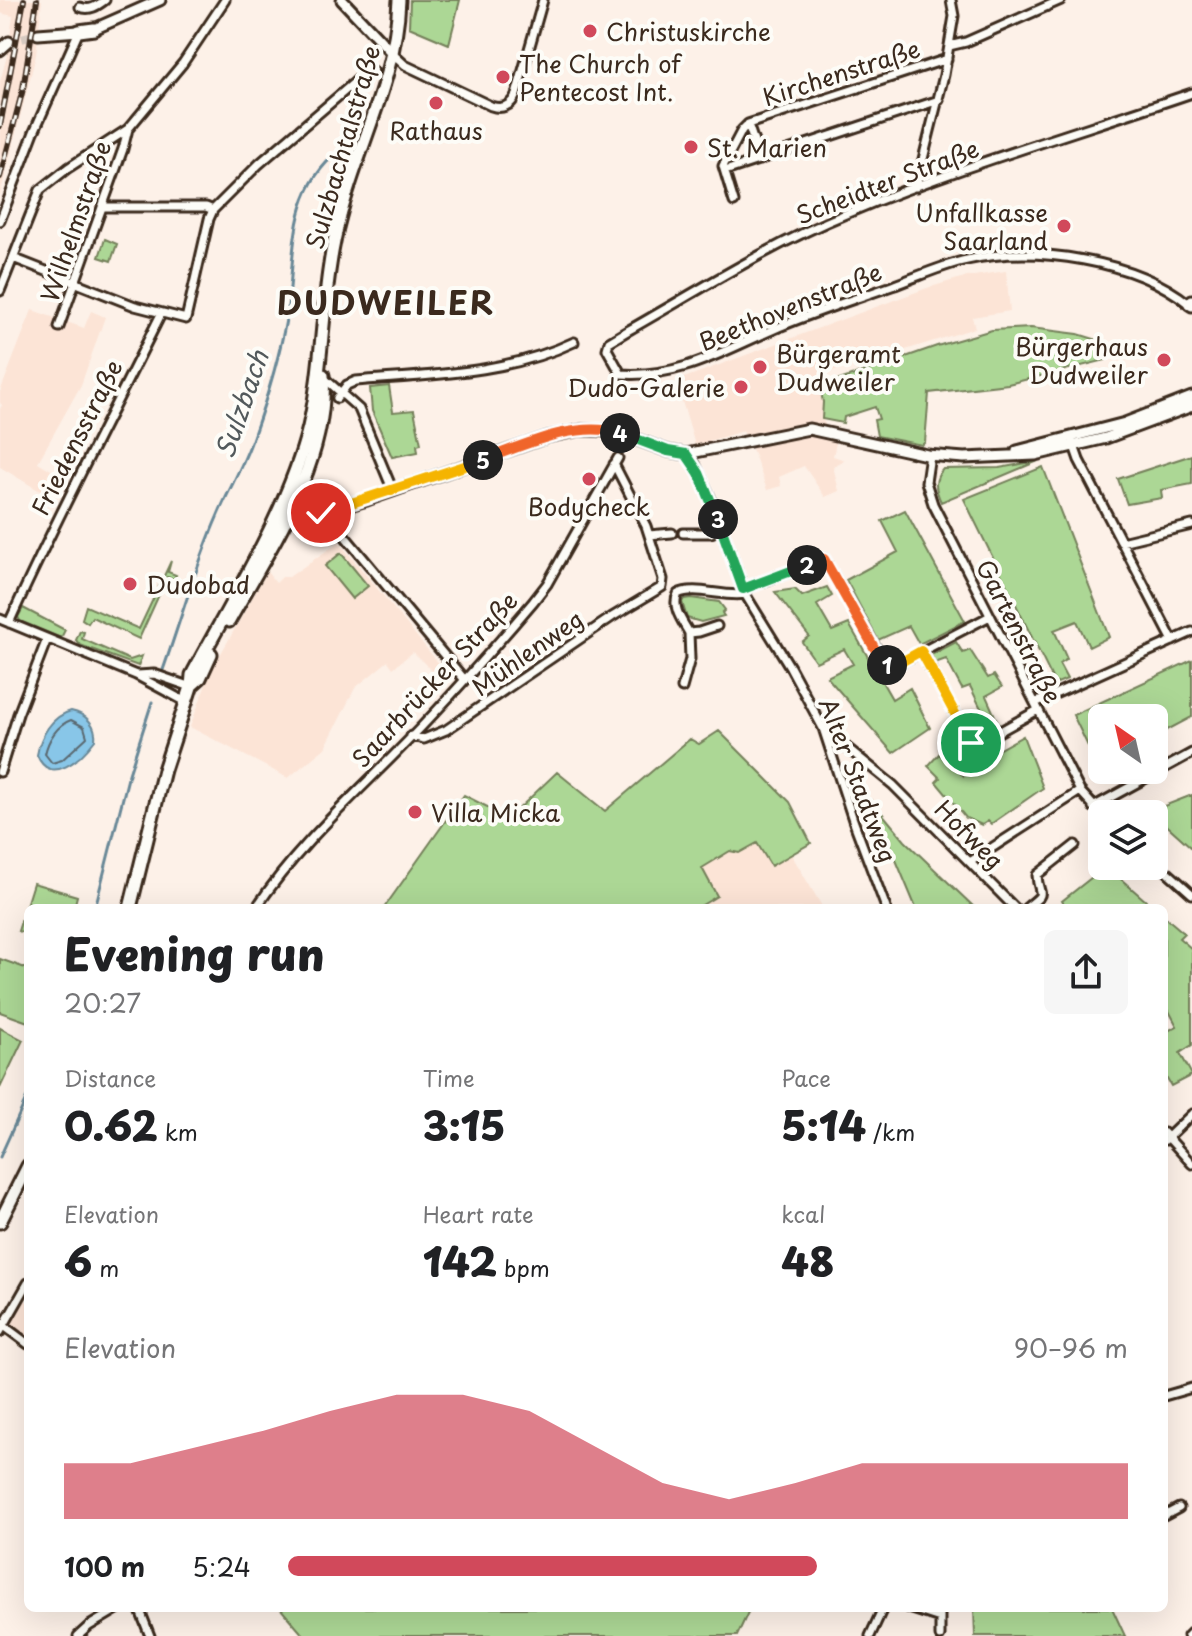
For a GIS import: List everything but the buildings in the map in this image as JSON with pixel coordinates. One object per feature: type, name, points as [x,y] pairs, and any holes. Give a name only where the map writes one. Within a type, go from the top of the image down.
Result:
[{"type":"main road","name":"Sulzbachtalstraße","points":[[131,904],[164,770],[186,702],[295,496],[297,476],[317,413],[320,354],[333,247],[393,54],[399,0]]},
{"type":"main road","points":[[79,31],[94,29]]},
{"type":"main road","name":"Sulzbachtalstraße","points":[[195,682],[192,675],[297,476]]},
{"type":"main road","points":[[0,1222],[24,1174]]},
{"type":"street","points":[[80,7],[96,7],[105,0]]},
{"type":"street","points":[[94,29],[160,0]]},
{"type":"street","points":[[0,291],[40,190],[128,129],[183,63],[225,0]]},
{"type":"street","points":[[342,0],[405,65],[497,108],[510,105],[516,95],[543,0]]},
{"type":"street","points":[[916,187],[947,59],[954,16],[951,0]]},
{"type":"street","name":"Kirchenstraße","points":[[949,46],[966,42],[1061,0]]},
{"type":"street","points":[[0,221],[34,132],[79,31],[38,34]]},
{"type":"street","points":[[0,50],[9,42]]},
{"type":"street","name":"Kirchenstraße","points":[[725,171],[725,161],[748,124],[947,59]]},
{"type":"street","points":[[13,258],[161,314],[186,319],[213,210],[259,164],[362,76],[373,71]]},
{"type":"street","name":"Scheidter Straße","points":[[612,340],[801,235],[847,213],[1192,93]]},
{"type":"street","points":[[734,202],[725,171],[939,100]]},
{"type":"street","name":"Kirchenstraße","points":[[748,124],[760,160]]},
{"type":"street","name":"Wilhelmstraße","points":[[59,327],[128,129]]},
{"type":"street","points":[[102,207],[206,207],[213,210]]},
{"type":"street","name":"Beethovenstraße","points":[[612,340],[607,349],[621,374],[673,370],[707,361],[785,325],[967,260],[1035,254],[1105,266],[1142,278],[1191,304]]},
{"type":"street","name":"Friedensstraße","points":[[9,623],[67,496],[161,314]]},
{"type":"street","points":[[317,413],[356,381],[514,363],[539,357],[574,342]]},
{"type":"street","points":[[321,375],[339,394],[351,399],[364,418],[393,491]]},
{"type":"street","points":[[281,525],[290,517],[321,513],[547,437],[581,430],[614,431],[668,451],[686,454],[809,429],[930,455],[964,458],[1035,455],[1192,397]]},
{"type":"street","points":[[1073,442],[1192,406]]},
{"type":"street","points":[[1073,442],[1173,641]]},
{"type":"street","name":"Alter Stadtweg","points":[[686,454],[699,473],[744,592],[823,728],[856,831],[884,904]]},
{"type":"street","name":"Gartenstraße","points":[[930,455],[926,482],[930,498],[1080,791],[1088,801]]},
{"type":"street","name":"Saarbrücker Straße","points":[[259,904],[311,836],[411,736],[547,584],[616,461],[649,535]]},
{"type":"street","points":[[297,476],[312,496],[332,508]]},
{"type":"street","points":[[282,502],[295,496],[312,496]]},
{"type":"street","points":[[295,496],[307,513]]},
{"type":"street","points":[[332,508],[334,523],[464,679]]},
{"type":"street","points":[[1121,542],[1192,525]]},
{"type":"street","points":[[683,533],[711,533],[722,529]]},
{"type":"street","points":[[649,535],[672,533]]},
{"type":"street","name":"Mühlenweg","points":[[411,736],[424,739],[446,730],[612,617],[662,587],[663,579],[649,535]]},
{"type":"street","points":[[682,688],[690,659],[689,633],[675,600],[683,591],[734,596],[824,559],[886,665],[894,666],[990,616]]},
{"type":"street","points":[[0,619],[136,675],[186,702]]},
{"type":"street","points":[[689,633],[717,626]]},
{"type":"street","points":[[921,651],[971,743],[979,743],[1037,707],[1192,632]]},
{"type":"street","points":[[0,772],[47,639]]},
{"type":"street","points":[[136,675],[154,674],[195,682]]},
{"type":"street","name":"Hofweg","points":[[823,728],[893,785],[1011,904]]},
{"type":"street","points":[[1106,800],[1192,753]]},
{"type":"street","points":[[970,862],[1080,791]]},
{"type":"street","name":"Hofweg","points":[[1031,904],[1042,892],[1037,875],[1075,845]]},
{"type":"street","points":[[1168,873],[1192,894]]},
{"type":"street","points":[[1168,1135],[1192,1114]]},
{"type":"street","points":[[1168,1141],[1192,1164]]},
{"type":"street","points":[[24,1290],[2,1329],[24,1342]]},
{"type":"street","points":[[1168,1395],[1192,1388]]},
{"type":"street","points":[[1168,1514],[1179,1508]]},
{"type":"street","points":[[78,1636],[113,1612]]},
{"type":"street","points":[[141,1612],[150,1636]]},
{"type":"street","points":[[870,1636],[881,1612]]},
{"type":"street","points":[[921,1612],[940,1618]]},
{"type":"street","points":[[940,1612],[940,1636]]},
{"type":"shaded area","points":[[0,0],[42,0],[36,55],[0,195],[0,81],[13,16],[0,13]]},
{"type":"shaded area","points":[[1006,271],[1010,311],[972,317],[975,328],[826,373],[820,387],[822,419],[836,443],[833,456],[845,460],[833,466],[839,491],[825,497],[804,466],[779,477],[781,486],[767,490],[743,431],[695,445],[676,381],[927,288],[961,278]]},
{"type":"shaded area","points":[[32,310],[84,328],[91,311],[105,317],[81,385],[38,462],[51,470],[47,477],[58,483],[50,497],[0,467],[0,392]]},
{"type":"shaded area","points":[[339,542],[441,666],[434,673],[413,652],[393,668],[388,661],[355,688],[325,748],[288,778],[190,727],[211,671],[267,572],[276,583]]},
{"type":"shaded area","points":[[757,843],[771,866],[791,854],[821,904],[704,904],[717,896],[702,868],[730,850],[739,853]]},
{"type":"shaded area","points":[[24,1300],[24,1334],[10,1325]]},
{"type":"green space","points":[[410,0],[460,0],[449,44],[409,27]]},
{"type":"green space","points":[[105,239],[117,244],[111,261],[99,257]]},
{"type":"green space","points":[[1031,328],[1078,334],[1114,345],[1106,360],[1008,384],[929,393],[925,442],[922,445],[877,436],[874,420],[879,419],[875,407],[844,417],[843,423],[822,419],[820,387],[992,330]]},
{"type":"green space","points":[[389,386],[393,412],[414,410],[421,444],[417,445],[418,452],[392,457],[372,411],[370,388]]},
{"type":"green space","points":[[1192,455],[1192,484],[1161,490],[1162,498],[1127,504],[1118,479]]},
{"type":"green space","points":[[1038,461],[941,502],[937,493],[936,481],[943,469],[999,468]]},
{"type":"green space","points":[[1043,467],[1109,637],[1089,647],[1077,621],[1054,630],[1067,659],[1059,664],[1067,679],[1055,684],[964,499]]},
{"type":"green space","points":[[905,510],[965,621],[919,644],[909,626],[878,640],[846,580],[898,552],[882,521]]},
{"type":"green space","points":[[341,553],[368,586],[352,599],[325,566]]},
{"type":"green space","points":[[171,561],[168,572],[176,575],[174,579],[167,577],[139,639],[92,617],[88,623],[82,619],[86,606],[139,629]]},
{"type":"green space","points":[[827,587],[832,596],[817,605],[832,631],[849,624],[892,699],[910,688],[930,728],[893,753],[827,677],[853,664],[844,649],[816,662],[802,642],[809,636],[775,592],[795,589],[802,596]]},
{"type":"green space","points":[[691,598],[719,602],[725,610],[722,613],[724,616],[701,622],[687,618],[682,602]]},
{"type":"green space","points":[[23,608],[65,630],[61,638],[20,621],[18,617]]},
{"type":"green space","points":[[80,631],[84,632],[82,639],[130,660],[142,656],[138,666],[80,645],[76,640]]},
{"type":"green space","points":[[956,642],[963,653],[970,650],[988,678],[994,675],[1002,687],[986,696],[999,725],[991,729],[970,686],[962,689],[946,659],[935,663],[931,655]]},
{"type":"green space","points":[[1192,660],[1192,717],[1168,730],[1168,704],[1097,704]]},
{"type":"green space","points":[[1088,708],[1088,746],[1073,715]]},
{"type":"green space","points":[[719,731],[790,802],[811,843],[771,866],[757,843],[739,853],[730,851],[702,868],[717,896],[704,904],[387,904],[464,795],[509,818],[557,772],[605,811],[690,739],[699,744]]},
{"type":"green space","points":[[1023,736],[1043,788],[991,824],[988,821],[982,825],[966,818],[936,782],[940,778],[928,766],[939,754],[964,776],[992,761],[989,755]]},
{"type":"green space","points":[[1192,795],[1192,848],[1168,826],[1168,804]]},
{"type":"green space","points":[[871,800],[905,841],[971,904],[914,904]]},
{"type":"green space","points":[[1088,880],[1122,880],[1149,904],[1064,904],[1062,901]]},
{"type":"green space","points":[[33,883],[77,896],[75,904],[26,904]]},
{"type":"green space","points":[[24,912],[24,933],[18,931]]},
{"type":"green space","points":[[1168,919],[1184,933],[1179,938],[1192,949],[1192,1045],[1180,1053],[1192,1075],[1171,1086],[1168,1081],[1168,1031],[1177,1026],[1169,1011]]},
{"type":"green space","points":[[0,959],[24,968],[24,1021],[0,1012]]},
{"type":"green space","points":[[0,1028],[23,1040],[0,1088]]},
{"type":"green space","points":[[283,1612],[748,1612],[737,1636],[304,1636]]},
{"type":"green space","points":[[974,1612],[1114,1612],[1125,1636],[975,1636]]},
{"type":"water","points":[[71,711],[89,721],[95,740],[74,762],[66,767],[50,769],[37,755],[41,741],[58,717]]},
{"type":"waterway","name":"Sulzbach","points":[[163,670],[203,553],[249,447],[268,392],[287,314],[302,205],[322,167],[339,151]]},
{"type":"waterway","name":"Sulzbach","points":[[96,904],[129,774],[152,702]]},
{"type":"waterway","name":"Sulzbach","points":[[0,1157],[24,1104]]},
{"type":"tunnel","points":[[9,42],[38,34]]},
{"type":"railway","points":[[0,126],[24,0]]},
{"type":"railway","points":[[0,177],[23,89],[37,0]]},
{"type":"place","name":"Christuskirche","points":[[590,31]]},
{"type":"place","name":"The Church of Pentecost Int.","points":[[503,77]]},
{"type":"place","name":"Rathaus","points":[[436,103]]},
{"type":"place","name":"St. Marien","points":[[691,147]]},
{"type":"place","name":"Unfallkasse Saarland","points":[[1064,226]]},
{"type":"place","name":"Bürgerhaus Dudweiler","points":[[1164,360]]},
{"type":"place","name":"Bürgeramt Dudweiler","points":[[760,367]]},
{"type":"place","name":"Dudo-Galerie","points":[[741,387]]},
{"type":"place","name":"Bodycheck","points":[[589,479]]},
{"type":"place","name":"Dudobad","points":[[130,584]]},
{"type":"place","name":"Villa Micka","points":[[415,812]]},
{"type":"district","name":"DUDWEILER","points":[[386,302]]},
{"type":"route","points":[[321,513],[427,480],[547,437],[581,430],[614,431],[668,451],[686,454],[695,464],[710,497],[743,589],[824,559],[886,665],[894,666],[921,651],[971,743]]}]
